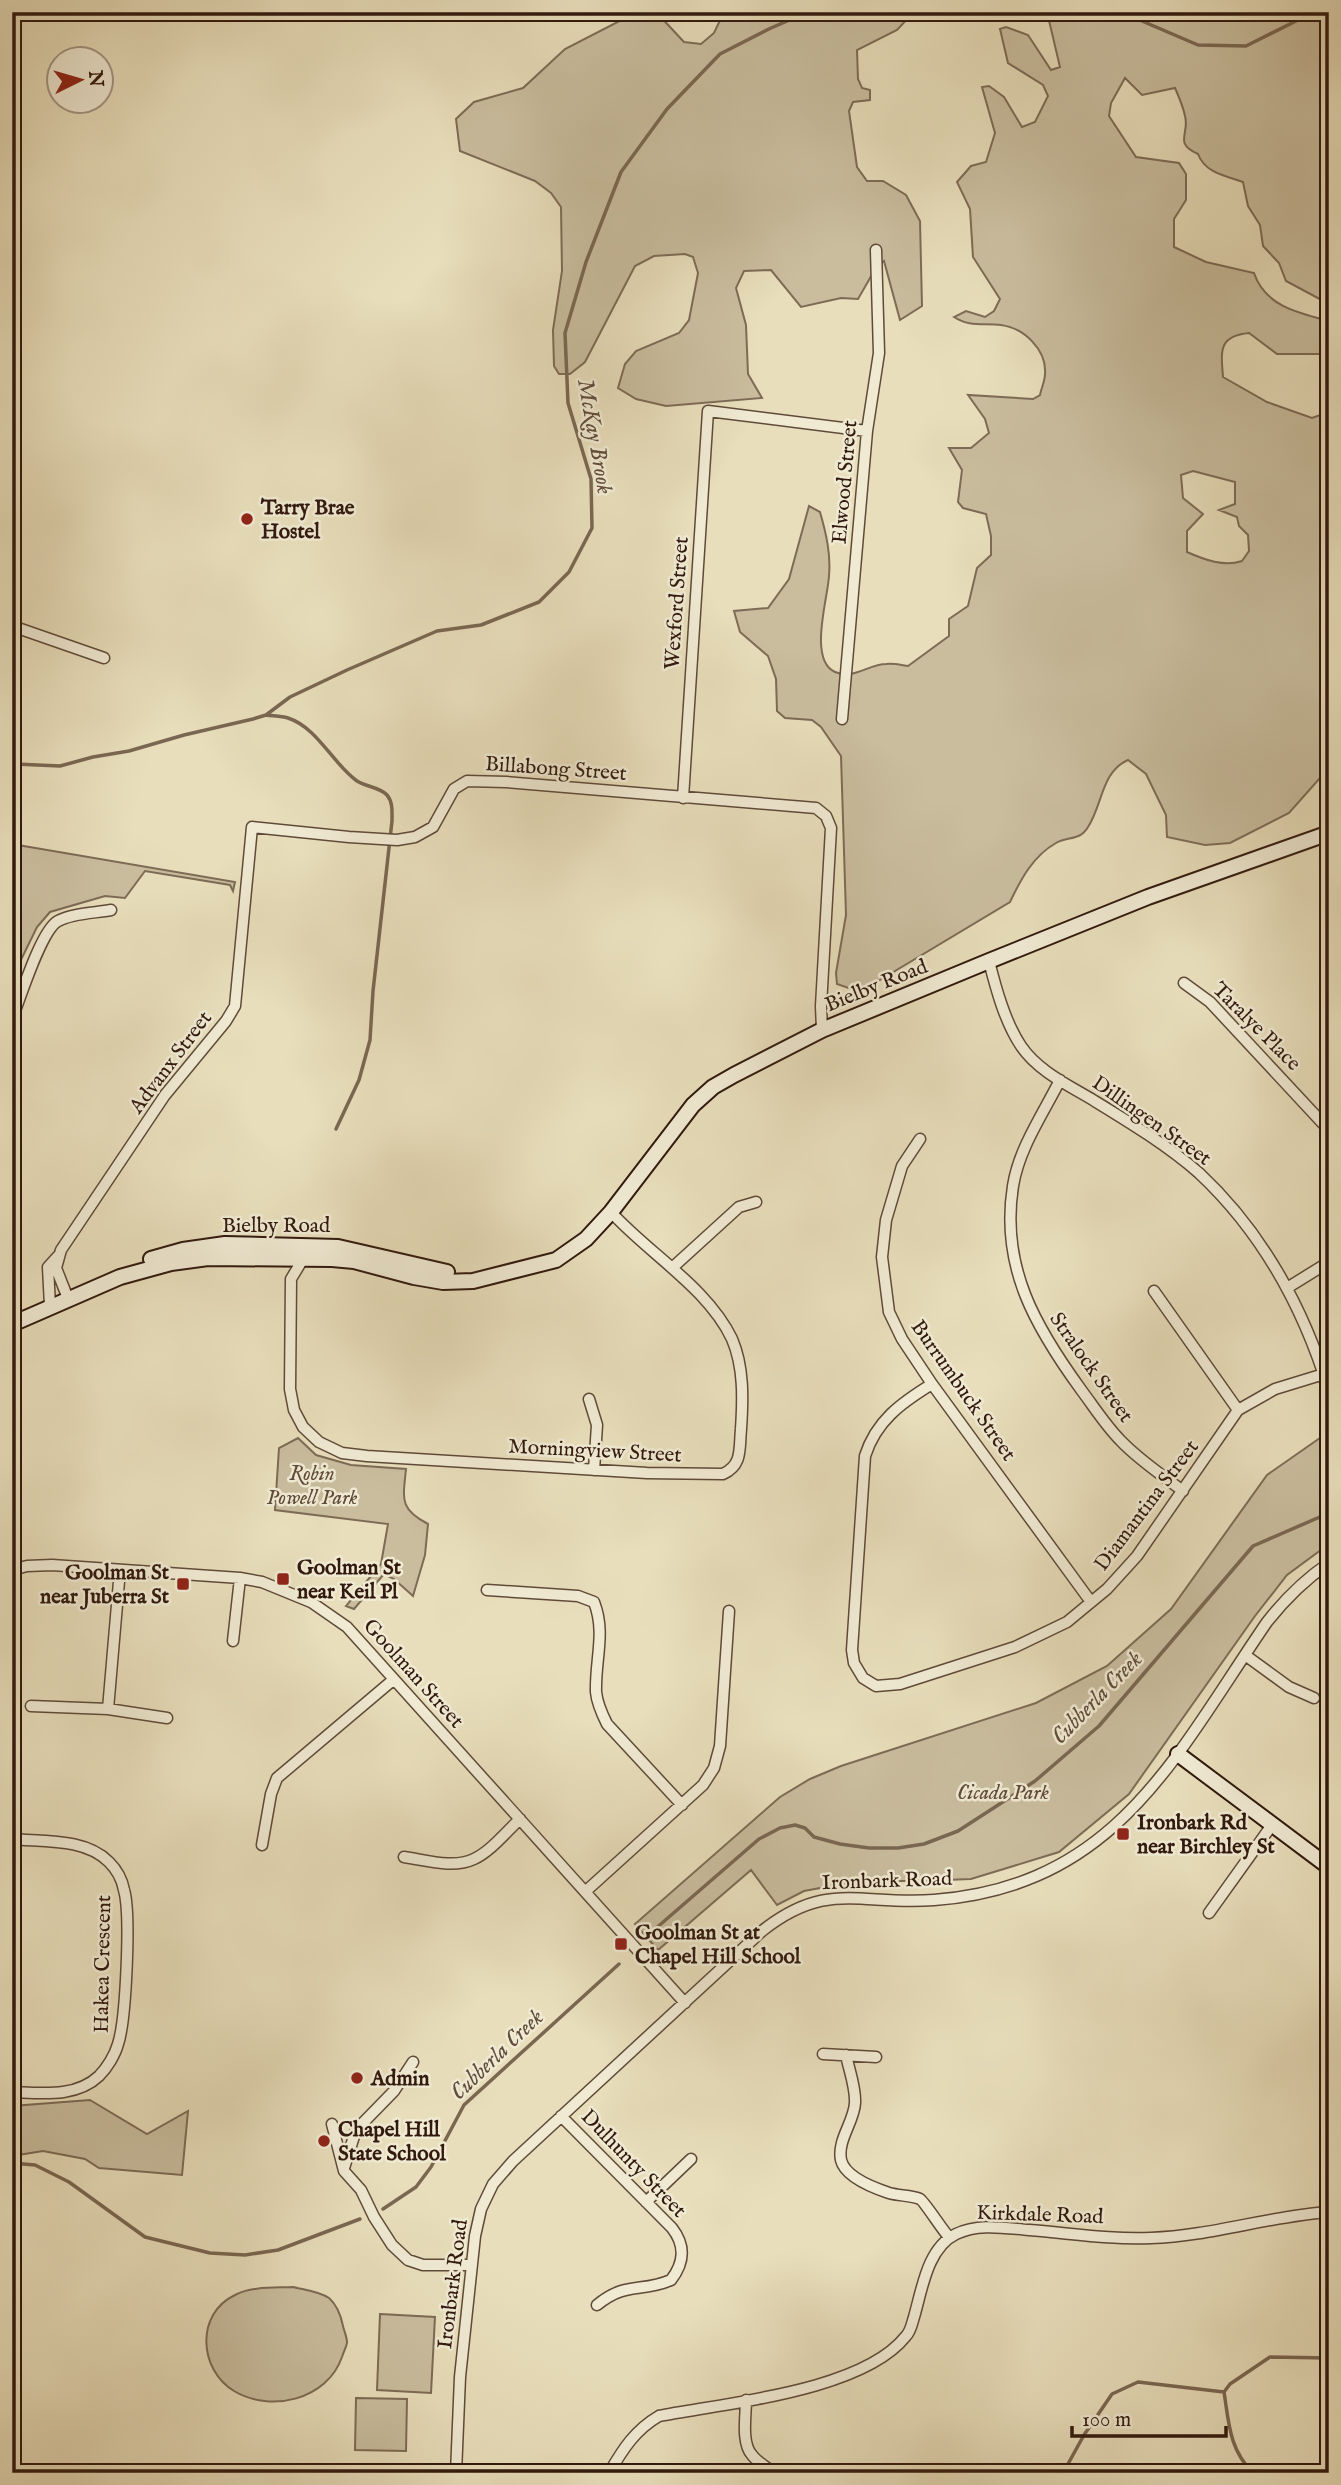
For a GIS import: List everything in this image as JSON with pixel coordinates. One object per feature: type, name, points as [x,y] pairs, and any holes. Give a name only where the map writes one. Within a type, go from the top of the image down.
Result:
[{"type":"street","name":"Elwood Street","points":[[842,719],[867,431],[879,353],[876,250]]},
{"type":"street","name":"Wexford Street","points":[[683,798],[708,411],[867,431]]},
{"type":"street","points":[[12,626],[104,658]]},
{"type":"street","name":"Billabong Street","points":[[252,827],[397,840],[415,837],[433,827],[454,789],[467,781],[816,808],[826,816],[831,828],[822,1030]]},
{"type":"street","name":"Advanx Street","points":[[57,1302],[48,1267],[165,1095],[226,1021],[235,1006],[252,827]]},
{"type":"street","name":"Bielby Road","points":[[12,1324],[57,1302],[120,1277],[208,1258],[276,1257],[354,1261],[443,1282],[473,1281],[556,1260],[586,1239],[611,1212],[693,1105],[713,1087],[822,1030],[989,961],[1148,897],[1329,833]]},
{"type":"street","points":[[12,1019],[41,944],[51,926],[60,920],[111,910]]},
{"type":"street","name":"Dillingen Street","points":[[989,961],[1006,1013],[1021,1046],[1040,1067],[1143,1131],[1197,1172],[1252,1233],[1299,1312],[1329,1391]]},
{"type":"street","name":"Taralye Place","points":[[1184,983],[1210,1002],[1329,1130]]},
{"type":"street","name":"Stralock Street","points":[[1060,1080],[1022,1155],[1013,1184],[1009,1216],[1012,1251],[1022,1292],[1040,1331],[1118,1438],[1134,1454],[1183,1491]]},
{"type":"street","name":"Burrumbuck Street","points":[[920,1139],[902,1166],[886,1220],[882,1257],[889,1312],[902,1339],[932,1384],[1091,1602]]},
{"type":"street","points":[[672,1268],[739,1207],[756,1202]]},
{"type":"street","name":"Morningview Street","points":[[291,1279],[290,1389],[293,1410],[303,1427],[318,1442],[342,1453],[594,1470],[723,1474],[733,1469],[739,1458],[743,1399],[740,1366],[732,1340],[718,1316],[672,1268],[611,1212]]},
{"type":"street","name":"Bielby Road","points":[[57,1302],[82,1284],[113,1270],[183,1250],[225,1244],[338,1247],[433,1270],[505,1272]]},
{"type":"street","points":[[57,1302],[58,1256]]},
{"type":"street","points":[[276,1257],[291,1279],[303,1259]]},
{"type":"street","points":[[1287,1288],[1329,1262]]},
{"type":"street","points":[[1154,1291],[1238,1410]]},
{"type":"street","name":"Diamantina Street","points":[[932,1384],[883,1420],[871,1437],[865,1456],[852,1650],[854,1663],[863,1678],[876,1686],[900,1684],[1015,1647],[1067,1622],[1107,1589],[1137,1556],[1238,1410],[1275,1388],[1324,1374]]},
{"type":"street","points":[[589,1399],[597,1425],[594,1470]]},
{"type":"street","name":"Ironbark Road","points":[[456,2473],[460,2377],[475,2236],[481,2208],[493,2184],[513,2161],[776,1920],[804,1905],[838,1897],[911,1900],[960,1897],[999,1889],[1055,1866],[1094,1843],[1126,1817],[1148,1794],[1286,1598],[1329,1563]]},
{"type":"street","name":"Goolman Street","points":[[12,1570],[27,1566],[52,1565],[240,1578],[278,1588],[311,1602],[333,1616],[347,1627],[685,2003]]},
{"type":"street","points":[[108,1709],[120,1570]]},
{"type":"street","points":[[233,1641],[240,1578]]},
{"type":"street","points":[[487,1590],[578,1596],[594,1602],[601,1619],[596,1693],[600,1709],[607,1724],[682,1805]]},
{"type":"street","points":[[586,1891],[682,1805],[709,1777],[714,1768],[720,1746],[729,1611]]},
{"type":"street","points":[[1245,1655],[1289,1687],[1314,1698]]},
{"type":"street","points":[[262,1845],[271,1794],[277,1778],[393,1680]]},
{"type":"street","points":[[31,1706],[108,1709],[167,1718]]},
{"type":"street","points":[[1178,1754],[1329,1867]]},
{"type":"street","points":[[404,1857],[460,1863],[474,1858],[520,1819]]},
{"type":"street","points":[[1209,1913],[1272,1825]]},
{"type":"street","name":"Hakea Crescent","points":[[12,1839],[79,1845],[108,1861],[120,1875],[127,1910],[121,2028],[119,2044],[111,2060],[98,2077],[63,2093],[12,2092]]},
{"type":"street","points":[[823,2054],[876,2057]]},
{"type":"street","points":[[846,2055],[855,2103],[842,2142],[841,2157],[844,2167],[864,2182],[887,2192],[921,2200],[927,2204],[936,2223],[949,2237]]},
{"type":"street","points":[[344,2171],[356,2130],[394,2091],[414,2062]]},
{"type":"street","name":"Dulhunty Street","points":[[561,2116],[679,2237],[682,2250],[678,2271],[671,2280],[621,2290],[597,2305]]},
{"type":"street","points":[[332,2124],[344,2171],[361,2189],[374,2217],[392,2245],[408,2259],[423,2265],[471,2265]]},
{"type":"street","points":[[646,2202],[691,2158]]},
{"type":"street","name":"Kirkdale Road","points":[[609,2473],[630,2439],[645,2424],[659,2416],[815,2386],[862,2370],[889,2355],[909,2334],[928,2270],[949,2237],[980,2227],[1149,2238],[1185,2235],[1329,2212]]},
{"type":"street","points":[[746,2400],[748,2449],[751,2455],[774,2473]]},
{"type":"green space","points":[[656,12],[684,42],[701,44],[714,33],[724,12],[917,12],[897,30],[857,50],[858,79],[862,88],[870,90],[870,100],[853,102],[849,111],[857,167],[867,181],[883,181],[906,195],[920,221],[922,306],[900,320],[884,261],[877,266],[858,299],[841,298],[801,307],[771,270],[744,271],[736,288],[746,325],[748,374],[762,398],[666,406],[636,399],[618,388],[625,364],[636,351],[679,333],[689,320],[698,273],[693,257],[685,254],[654,256],[635,266],[585,362],[570,374],[559,374],[554,366],[553,330],[562,271],[561,207],[551,193],[535,181],[460,151],[456,119],[474,102],[523,88],[565,49],[635,13]]},
{"type":"green space","points":[[1047,12],[1329,12],[1329,304],[1286,281],[1279,263],[1263,246],[1260,225],[1248,206],[1243,182],[1211,170],[1198,154],[1186,146],[1185,116],[1175,88],[1142,95],[1125,78],[1111,103],[1109,116],[1136,157],[1179,163],[1186,174],[1186,200],[1174,219],[1174,247],[1206,262],[1254,273],[1259,284],[1274,301],[1295,311],[1329,321],[1329,354],[1277,354],[1249,333],[1227,341],[1222,360],[1223,377],[1267,402],[1312,418],[1329,412],[1329,747],[1320,778],[1289,813],[1230,843],[1205,845],[1167,837],[1166,815],[1146,774],[1128,760],[1119,765],[1107,780],[1093,818],[1085,831],[1056,843],[1041,854],[1023,877],[1010,902],[860,992],[837,984],[836,973],[846,915],[841,756],[821,727],[812,720],[785,718],[777,711],[776,679],[768,656],[740,632],[734,611],[768,608],[789,579],[809,506],[820,512],[828,544],[829,576],[821,642],[827,665],[835,672],[855,673],[889,664],[908,666],[949,636],[949,619],[968,606],[977,568],[991,555],[991,536],[986,514],[963,508],[958,502],[962,470],[949,448],[971,448],[989,433],[985,419],[968,395],[1033,399],[1040,395],[1045,365],[1038,349],[1026,335],[1010,327],[971,323],[954,317],[966,311],[985,317],[994,311],[1000,299],[973,257],[970,209],[957,182],[971,166],[986,162],[995,133],[982,87],[989,86],[1004,97],[1022,127],[1035,122],[1048,96],[1043,85],[1008,63],[1000,29],[1006,27],[1028,35],[1051,70],[1060,67]],"holes":[[[1193,471],[1235,482],[1235,504],[1219,510],[1237,517],[1239,526],[1248,535],[1249,551],[1242,561],[1235,563],[1221,563],[1187,552],[1187,531],[1203,514],[1183,498],[1181,475]]]},
{"type":"green space","points":[[12,844],[235,882],[233,891],[230,885],[145,871],[125,898],[105,896],[50,912],[37,927],[19,964],[12,963]]},
{"type":"green space","name":"Cicada Park","points":[[1327,1433],[1329,1544],[1287,1575],[1129,1794],[1059,1852],[971,1879],[858,1881],[804,1891],[777,1905],[751,1870],[658,1950],[635,1924],[780,1797],[810,1779],[841,1766],[1036,1703],[1107,1666],[1171,1609],[1267,1475]]},
{"type":"green space","name":"Robin Powell Park","points":[[298,1438],[316,1455],[351,1465],[406,1469],[405,1502],[412,1513],[428,1524],[425,1555],[413,1596],[384,1574],[354,1609],[346,1606],[381,1564],[388,1524],[275,1510],[279,1448]]},
{"type":"green space","points":[[90,2100],[147,2134],[188,2111],[182,2175],[99,2168],[85,2159],[43,2151],[12,2156],[12,2106]]},
{"type":"green space","points":[[293,2287],[329,2298],[338,2311],[347,2342],[335,2372],[324,2384],[296,2398],[264,2401],[234,2391],[222,2382],[208,2356],[206,2342],[213,2315],[222,2304],[242,2292]]},
{"type":"green space","points":[[380,2314],[435,2317],[431,2393],[377,2390]]},
{"type":"green space","points":[[356,2398],[407,2399],[406,2451],[355,2450]]},
{"type":"waterway","name":"McKay Brook","points":[[12,762],[60,766],[253,719],[266,715],[290,697],[437,631],[481,625],[539,602],[569,572],[592,528],[591,479],[568,403],[565,333],[586,262],[621,172],[667,109],[720,54],[808,12]]},
{"type":"waterway","points":[[1121,12],[1198,45],[1246,46],[1300,19],[1308,12]]},
{"type":"waterway","points":[[266,715],[285,717],[299,723],[348,774],[357,781],[384,792],[391,804],[392,821],[370,1040],[359,1080],[336,1129]]},
{"type":"waterway","name":"Cubberla Creek","points":[[647,1936],[759,1839],[780,1828],[795,1825],[805,1828],[814,1837],[869,1848],[898,1848],[924,1844],[958,1831],[1035,1781],[1099,1726],[1253,1546],[1329,1513]]},
{"type":"waterway","name":"Cubberla Creek","points":[[383,2209],[416,2187],[431,2167],[464,2105],[619,1964]]},
{"type":"waterway","name":"Cubberla Creek","points":[[12,2163],[35,2165],[69,2182],[145,2237],[210,2253],[245,2255],[278,2250],[360,2219]]},
{"type":"waterway","points":[[1224,2392],[1230,2384],[1270,2357],[1329,2358]]},
{"type":"waterway","points":[[1063,2473],[1084,2435],[1112,2394],[1138,2382],[1224,2392]]},
{"type":"waterway","points":[[1224,2392],[1235,2445],[1253,2473]]},
{"type":"place","name":"Tarry Brae Hostel","points":[[247,519]]},
{"type":"place","name":"Goolman St near Keil Pl","points":[[283,1579]]},
{"type":"place","name":"Goolman St near Juberra St","points":[[183,1584]]},
{"type":"place","name":"Ironbark Rd near Birchley St","points":[[1123,1834]]},
{"type":"place","name":"Goolman St at Chapel Hill School","points":[[621,1944]]},
{"type":"place","name":"Admin","points":[[357,2078]]},
{"type":"place","name":"Chapel Hill State School","points":[[324,2141]]}]
